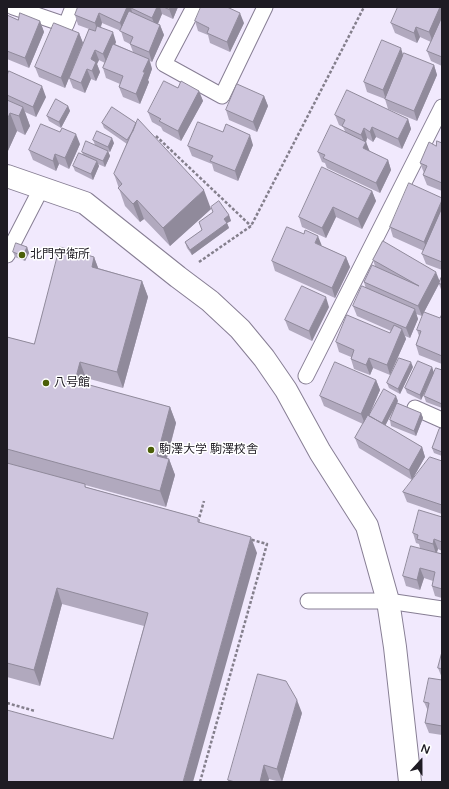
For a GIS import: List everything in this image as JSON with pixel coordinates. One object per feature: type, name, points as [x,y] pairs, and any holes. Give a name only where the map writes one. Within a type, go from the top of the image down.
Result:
[{"type":"street","points":[[7,176],[85,203],[210,301],[240,329],[264,358],[286,390],[320,452],[367,526],[388,601],[396,647],[410,782]]},
{"type":"lane","points":[[13,7],[66,25],[73,7]]},
{"type":"lane","points":[[194,7],[164,64],[222,96],[266,7]]},
{"type":"lane","points":[[306,376],[442,107]]},
{"type":"lane","points":[[7,255],[42,187]]},
{"type":"lane","points":[[415,408],[442,420]]},
{"type":"lane","points":[[308,601],[388,601],[442,609]]},
{"type":"path","points":[[178,277],[251,226],[364,7]]},
{"type":"path","points":[[156,136],[251,226]]},
{"type":"path","points":[[198,524],[204,501]]},
{"type":"path","points":[[200,782],[267,544],[244,537]]},
{"type":"path","points":[[7,703],[35,711]]},
{"type":"building","points":[[78,7],[127,7],[120,23],[99,13],[95,23],[75,15]]},
{"type":"building","points":[[157,7],[152,18],[131,8]]},
{"type":"building","points":[[201,7],[227,7],[240,13],[227,42],[207,33],[209,28],[195,21]]},
{"type":"building","points":[[398,7],[440,7],[429,32],[416,27],[414,33],[391,23]]},
{"type":"building","points":[[129,11],[160,25],[149,52],[130,44],[133,37],[120,31]]},
{"type":"building","points":[[20,13],[40,21],[25,58],[7,51],[7,15],[18,20]]},
{"type":"building","points":[[442,17],[442,57],[427,51]]},
{"type":"building","points":[[54,23],[79,33],[61,78],[35,67]]},
{"type":"building","points":[[97,26],[113,32],[103,54],[95,50],[91,59],[96,62],[92,71],[87,69],[81,83],[69,78],[89,29],[95,31]]},
{"type":"building","points":[[382,40],[401,48],[383,90],[364,82]]},
{"type":"building","points":[[113,44],[149,59],[136,94],[119,87],[123,76],[103,68]]},
{"type":"building","points":[[404,53],[434,65],[414,111],[385,99]]},
{"type":"building","points":[[9,71],[42,86],[33,107],[7,95],[7,76]]},
{"type":"building","points":[[164,81],[178,88],[181,81],[199,91],[178,131],[159,121],[161,119],[148,112]]},
{"type":"building","points":[[237,84],[264,96],[253,122],[226,110]]},
{"type":"building","points":[[347,90],[408,119],[398,139],[372,127],[370,132],[364,128],[361,135],[342,126],[345,120],[335,115]]},
{"type":"building","points":[[56,99],[68,106],[59,122],[47,116]]},
{"type":"building","points":[[7,100],[23,107],[19,116],[10,113],[7,120]]},
{"type":"building","points":[[112,107],[136,123],[127,140],[102,123]]},
{"type":"building","points":[[138,119],[204,190],[163,228],[137,200],[133,204],[118,188],[122,184],[114,174]]},
{"type":"building","points":[[198,122],[223,132],[226,124],[250,135],[235,171],[210,161],[213,156],[188,146]]},
{"type":"building","points":[[41,124],[60,132],[62,128],[76,134],[65,158],[55,154],[53,161],[29,150]]},
{"type":"building","points":[[331,125],[366,142],[363,148],[388,160],[376,183],[323,158],[325,155],[318,152]]},
{"type":"building","points":[[97,131],[112,138],[108,147],[93,140]]},
{"type":"building","points":[[86,141],[108,151],[103,161],[82,152]]},
{"type":"building","points":[[437,141],[442,143],[442,183],[423,175],[427,166],[420,163],[429,142],[436,146]]},
{"type":"building","points":[[79,153],[97,161],[91,174],[73,166]]},
{"type":"building","points":[[322,167],[372,191],[358,219],[333,207],[322,228],[299,217]]},
{"type":"building","points":[[409,183],[442,198],[424,242],[390,227]]},
{"type":"building","points":[[219,201],[229,215],[224,219],[227,223],[190,250],[185,242],[202,230],[199,222],[213,212],[211,207]]},
{"type":"building","points":[[442,208],[442,262],[422,254]]},
{"type":"building","points":[[287,227],[304,234],[305,230],[318,236],[315,243],[346,257],[332,288],[272,261]]},
{"type":"building","points":[[383,241],[436,272],[418,306],[364,282],[372,265],[419,286],[373,260]]},
{"type":"building","points":[[16,243],[27,247],[23,256],[13,252]]},
{"type":"building","name":"八号館","points":[[60,247],[94,257],[92,267],[142,281],[117,372],[80,362],[75,381],[170,407],[157,456],[169,459],[160,491],[7,449],[7,337],[34,344]]},
{"type":"building","points":[[442,276],[442,285],[439,283]]},
{"type":"building","points":[[302,286],[326,297],[309,331],[285,320]]},
{"type":"building","points":[[362,286],[415,309],[406,328],[353,306]]},
{"type":"building","points":[[424,312],[440,318],[442,314],[442,356],[416,345],[421,331],[417,330]]},
{"type":"building","points":[[347,315],[390,333],[394,325],[402,329],[387,365],[369,358],[366,365],[351,359],[354,350],[336,342]]},
{"type":"building","points":[[399,358],[411,362],[398,389],[387,383]]},
{"type":"building","points":[[418,361],[432,367],[420,395],[405,388]]},
{"type":"building","points":[[335,362],[376,380],[361,414],[320,396]]},
{"type":"building","points":[[436,368],[442,370],[442,404],[424,396]]},
{"type":"building","points":[[384,389],[396,396],[382,423],[369,416]]},
{"type":"building","points":[[397,403],[421,413],[414,431],[390,420]]},
{"type":"building","points":[[368,415],[422,447],[409,470],[355,438]]},
{"type":"building","points":[[442,428],[442,452],[432,448],[439,429]]},
{"type":"building","points":[[430,457],[442,461],[442,505],[403,492]]},
{"type":"building","points":[[7,463],[85,484],[85,487],[198,518],[198,522],[251,537],[183,782],[7,782],[7,710],[113,739],[148,613],[57,588],[34,670],[7,663]]},
{"type":"building","points":[[419,510],[442,517],[442,542],[434,539],[433,544],[417,539],[418,535],[413,533]]},
{"type":"building","points":[[411,546],[442,554],[442,589],[432,586],[435,572],[420,568],[417,580],[403,576]]},
{"type":"building","points":[[442,652],[442,669],[438,668]]},
{"type":"building","points":[[258,674],[286,681],[297,700],[277,769],[264,765],[260,782],[235,782],[228,780]]},
{"type":"building","points":[[429,678],[442,680],[442,726],[425,723],[429,703],[424,702]]},
{"type":"place","name":"北門守衛所","points":[[22,255]]},
{"type":"place","name":"八号館","points":[[46,383]]},
{"type":"place","name":"駒澤大学 駒澤校舎","points":[[151,450]]}]
